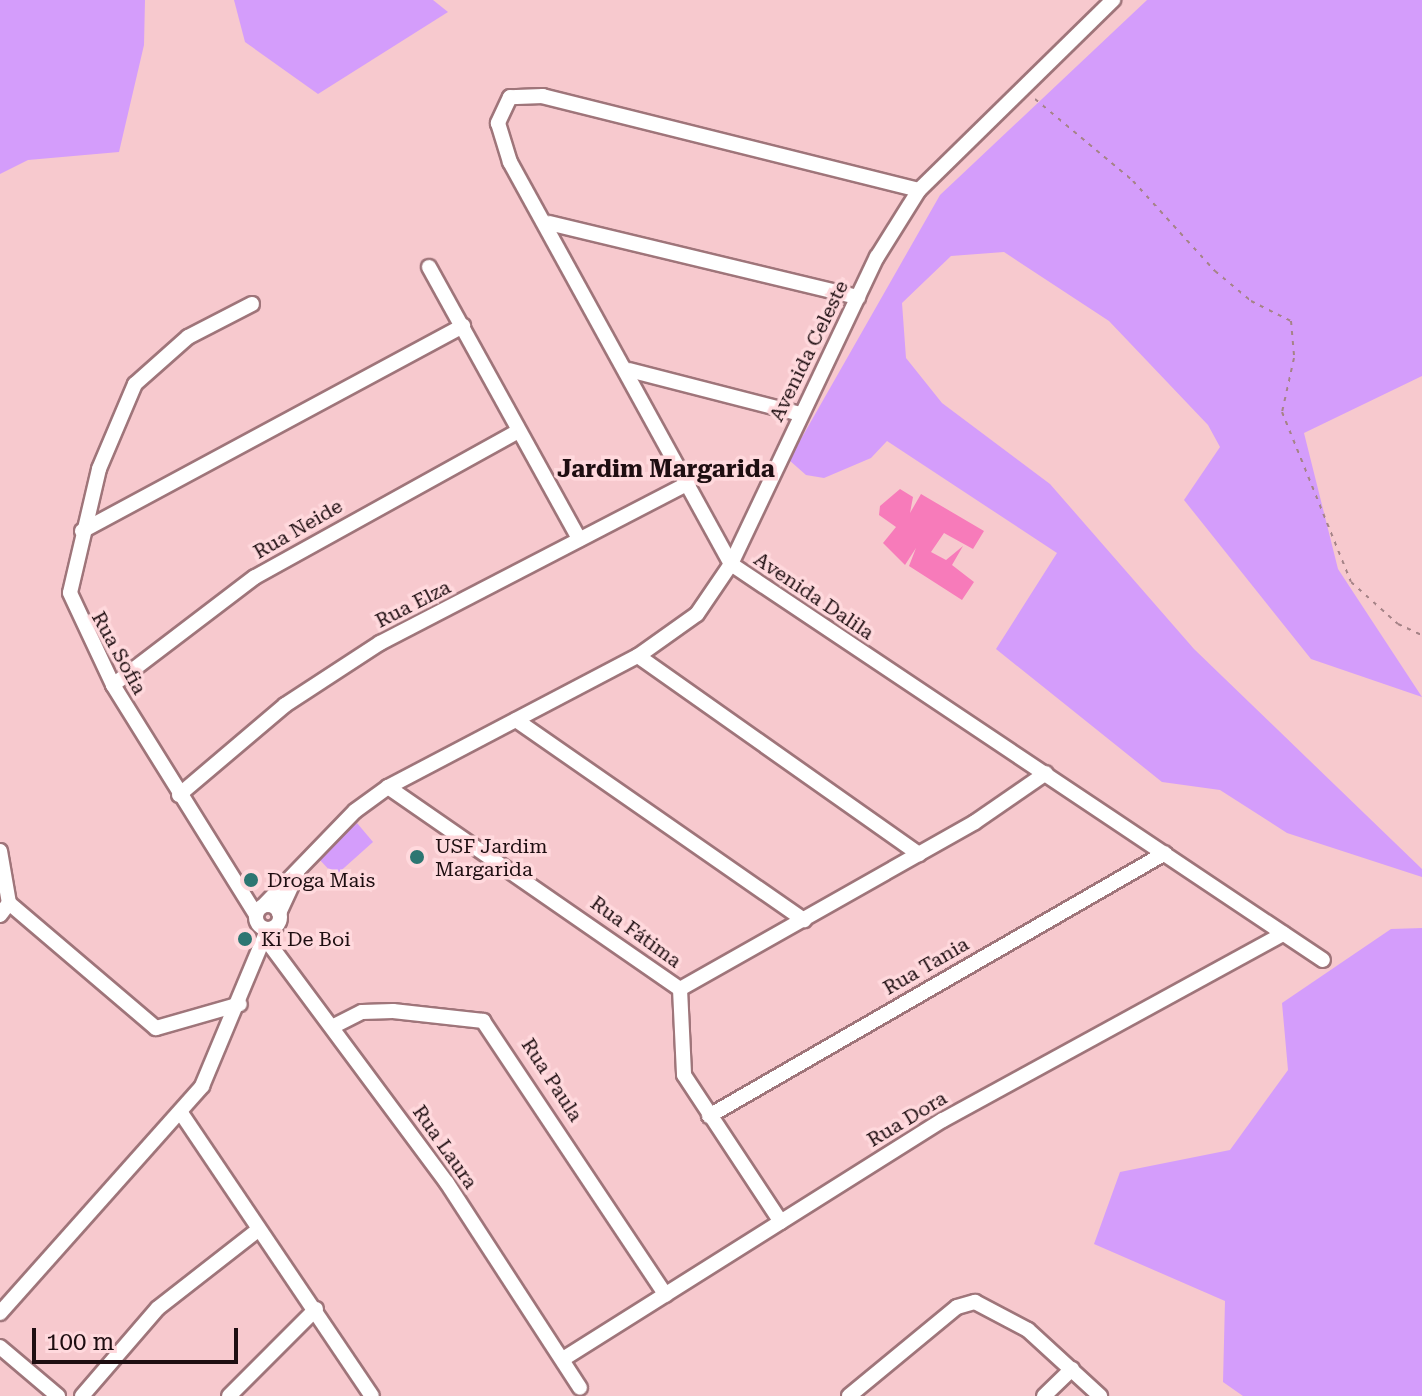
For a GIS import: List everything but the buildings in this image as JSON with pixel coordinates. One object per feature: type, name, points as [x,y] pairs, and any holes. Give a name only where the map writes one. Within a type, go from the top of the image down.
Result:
[{"type":"street","name":"Avenida Celeste","points":[[260,910],[304,859],[388,787],[638,656],[697,614],[731,564],[858,297],[919,190],[1113,0]]},
{"type":"street","name":"Avenida Dalila","points":[[919,190],[520,93],[501,108],[501,139],[629,370],[731,564],[1323,960]]},
{"type":"street","points":[[549,223],[858,297]]},
{"type":"street","points":[[429,267],[579,539]]},
{"type":"street","name":"Rua Sofia","points":[[252,304],[188,337],[141,376],[115,426],[82,531],[71,606],[113,685],[179,795],[260,910],[266,934]]},
{"type":"street","points":[[82,531],[463,326]]},
{"type":"street","points":[[629,370],[800,414]]},
{"type":"street","name":"Rua Neide","points":[[113,685],[255,577],[518,431]]},
{"type":"street","name":"Rua Elza","points":[[179,795],[335,671],[689,483]]},
{"type":"street","points":[[638,656],[919,854]]},
{"type":"street","points":[[516,720],[804,920]]},
{"type":"street","points":[[680,989],[919,854],[1046,773]]},
{"type":"street","name":"Rua Fátima","points":[[388,787],[680,989],[684,1075],[781,1222]]},
{"type":"street","points":[[0,851],[4,909],[156,1028],[240,1004]]},
{"type":"street","name":"Rua Tania","points":[[709,1116],[1165,853]]},
{"type":"street","name":"Avenida Celeste","points":[[0,1313],[181,1113],[208,1076],[266,934],[304,859]]},
{"type":"street","points":[[260,910],[279,913]]},
{"type":"street","name":"Rua Laura","points":[[266,934],[334,1026],[580,1388]]},
{"type":"street","name":"Rua Dora","points":[[563,1359],[943,1120],[1283,934]]},
{"type":"street","name":"Rua Paula","points":[[334,1026],[362,1012],[393,1011],[483,1021],[666,1295]]},
{"type":"street","points":[[181,1113],[372,1396]]},
{"type":"street","points":[[82,1396],[158,1308],[259,1229]]},
{"type":"street","points":[[849,1396],[968,1303],[1003,1313],[1100,1396]]},
{"type":"street","points":[[229,1396],[316,1309]]},
{"type":"street","points":[[0,1347],[58,1396]]},
{"type":"street","points":[[1044,1396],[1072,1369]]},
{"type":"path","points":[[1022,88],[1133,181],[1251,301],[1291,321],[1294,358],[1282,412],[1351,582],[1398,624],[1422,635]]},
{"type":"shaded area","points":[[0,0],[145,0],[144,45],[119,152],[28,160],[0,174]]},
{"type":"shaded area","points":[[234,0],[433,0],[448,12],[318,94],[245,42]]},
{"type":"shaded area","points":[[1147,0],[1422,0],[1422,376],[1304,433],[1338,569],[1422,697],[1311,659],[1184,500],[1220,447],[1208,425],[1109,321],[1004,252],[951,256],[902,303],[906,358],[942,403],[1050,484],[1194,649],[1422,869],[1422,877],[1287,833],[1220,790],[1162,782],[996,649],[1057,553],[887,441],[871,458],[824,478],[806,475],[789,460],[940,195]]},
{"type":"shaded area","points":[[357,823],[373,842],[335,876],[318,858]]},
{"type":"shaded area","points":[[1422,928],[1422,1396],[1243,1396],[1223,1382],[1225,1301],[1094,1244],[1120,1172],[1230,1150],[1288,1070],[1282,1003],[1391,929]]},
{"type":"place","name":"USF Jardim Margarida","points":[[417,857]]},
{"type":"place","name":"Droga Mais","points":[[251,880]]},
{"type":"place","name":"Ki De Boi","points":[[245,939]]},
{"type":"district","name":"Jardim Margarida","points":[[666,470]]}]
